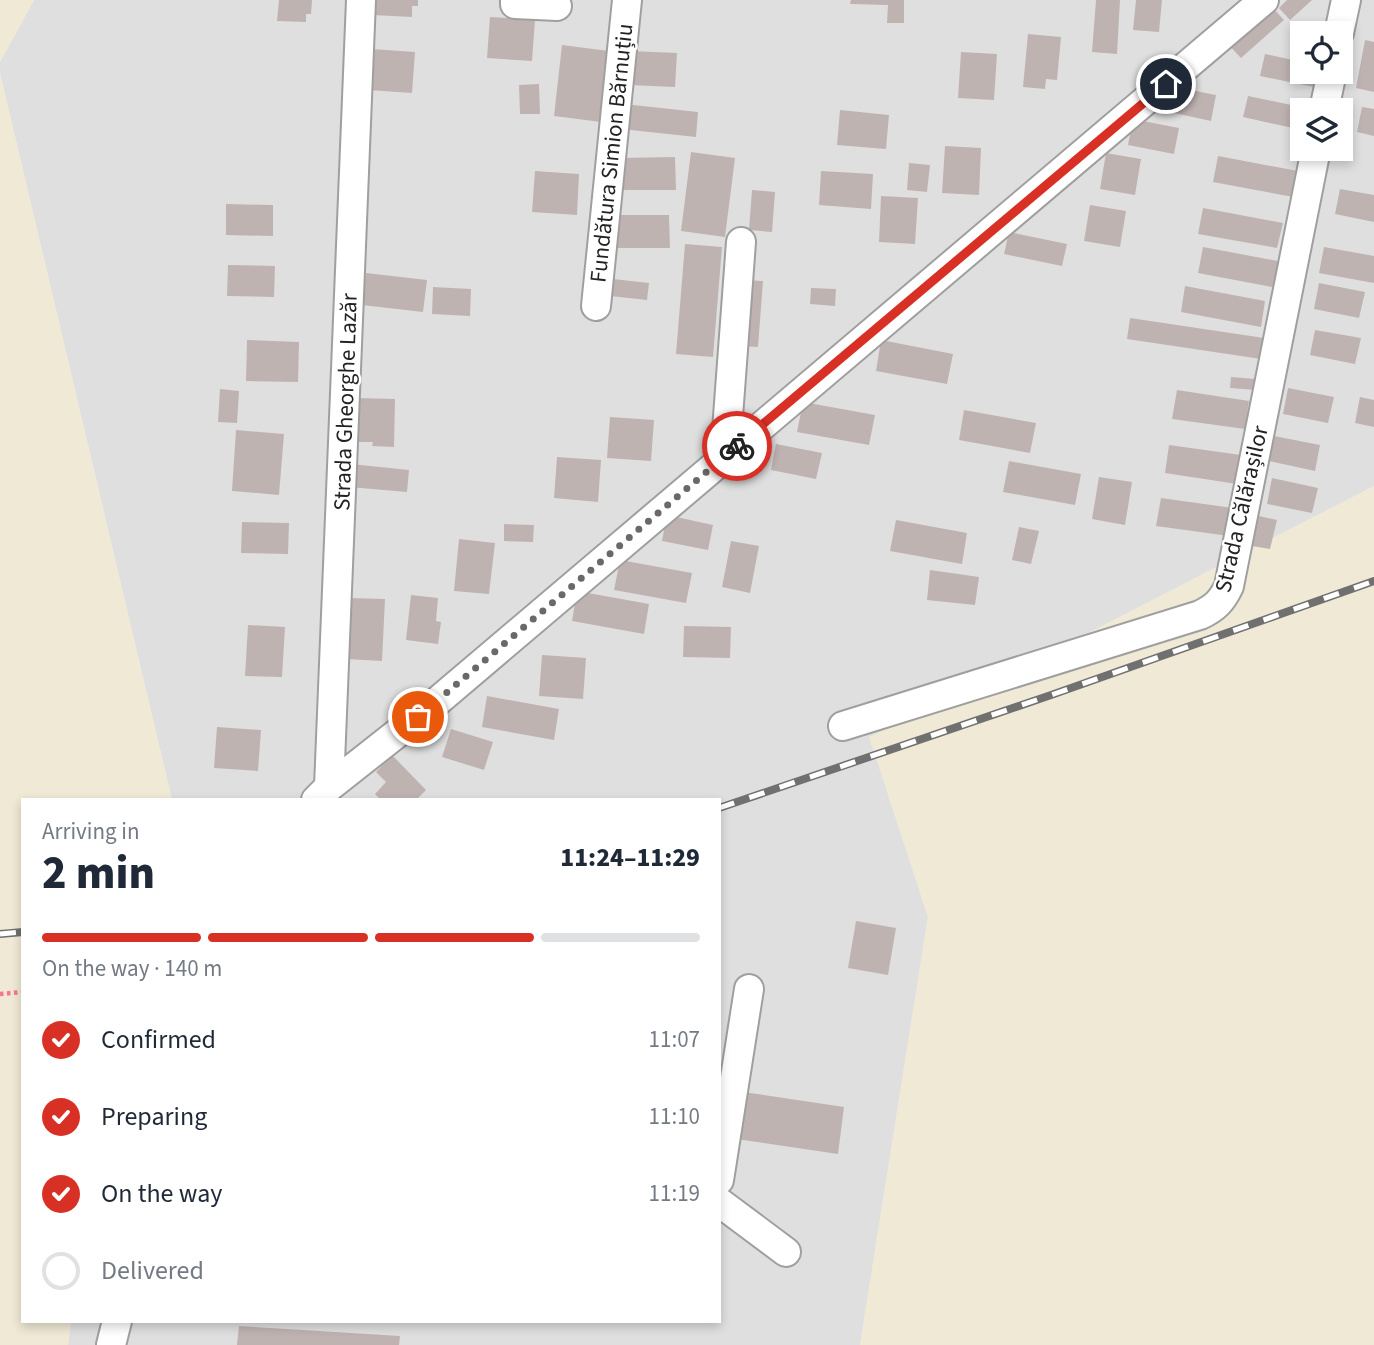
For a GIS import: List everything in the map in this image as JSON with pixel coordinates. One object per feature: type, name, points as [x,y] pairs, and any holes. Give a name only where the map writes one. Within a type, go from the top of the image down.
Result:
[{"type":"street","name":"Strada Gheorghe Lazăr","points":[[323,793],[361,0]]},
{"type":"street","points":[[515,0],[515,4],[557,6]]},
{"type":"street","name":"Fundătura Simion Bărnuțiu","points":[[596,306],[627,0]]},
{"type":"street","points":[[323,793],[433,705],[1264,0]]},
{"type":"street","points":[[1342,21],[1346,0]]},
{"type":"street","name":"Strada Călărașilor","points":[[843,726],[1200,615],[1222,601],[1229,586],[1314,161]]},
{"type":"street","points":[[724,457],[741,242]]},
{"type":"street","points":[[721,1167],[749,989]]},
{"type":"street","points":[[721,1203],[786,1252]]},
{"type":"street","points":[[111,1345],[116,1323]]},
{"type":"path","points":[[0,994],[21,992]]},
{"type":"shaded area","points":[[0,0],[34,0],[0,62]]},
{"type":"shaded area","points":[[34,0],[1374,0],[1374,486],[1040,658],[870,737],[928,917],[860,1345],[68,1345],[71,1323],[721,1323],[721,798],[172,798],[0,73],[0,62]]},
{"type":"shaded area","points":[[0,73],[172,798],[21,798],[21,1323],[71,1323],[68,1345],[0,1345]]},
{"type":"shaded area","points":[[1374,486],[1374,1345],[860,1345],[928,917],[869,737],[1040,658]]},
{"type":"building","points":[[279,0],[312,0],[311,14],[306,14],[306,22],[277,21]]},
{"type":"building","points":[[373,0],[418,0],[418,6],[412,6],[412,17],[373,15]]},
{"type":"building","points":[[851,0],[904,0],[904,23],[887,23],[888,5],[850,4]]},
{"type":"building","points":[[1096,0],[1120,0],[1117,54],[1092,52]]},
{"type":"building","points":[[1136,0],[1162,0],[1159,32],[1133,30]]},
{"type":"building","points":[[1287,0],[1312,0],[1290,20],[1279,8]]},
{"type":"building","points":[[1269,4],[1284,20],[1241,58],[1226,42]]},
{"type":"building","points":[[490,17],[535,20],[532,61],[487,58]]},
{"type":"building","points":[[1028,34],[1061,37],[1057,80],[1046,79],[1045,89],[1023,87]]},
{"type":"building","points":[[1365,40],[1374,42],[1374,92],[1356,88]]},
{"type":"building","points":[[562,45],[609,51],[601,122],[554,116]]},
{"type":"building","points":[[371,49],[415,52],[412,93],[368,90]]},
{"type":"building","points":[[631,51],[677,53],[675,87],[629,85]]},
{"type":"building","points":[[961,52],[997,54],[994,100],[958,98]]},
{"type":"building","points":[[1265,54],[1290,59],[1290,82],[1260,76]]},
{"type":"building","points":[[539,84],[540,114],[520,114],[519,85]]},
{"type":"building","points":[[1299,84],[1320,84],[1319,88]]},
{"type":"building","points":[[1170,86],[1216,95],[1211,121],[1165,111]]},
{"type":"building","points":[[1248,96],[1290,105],[1290,127],[1243,117]]},
{"type":"building","points":[[624,104],[698,112],[696,137],[621,129]]},
{"type":"building","points":[[1362,107],[1374,109],[1374,136],[1357,132]]},
{"type":"building","points":[[840,110],[889,115],[886,149],[837,145]]},
{"type":"building","points":[[1133,119],[1179,128],[1174,154],[1128,145]]},
{"type":"building","points":[[945,146],[981,148],[979,195],[942,193]]},
{"type":"building","points":[[691,152],[735,158],[725,237],[681,231]]},
{"type":"building","points":[[1106,153],[1141,159],[1135,195],[1100,189]]},
{"type":"building","points":[[1218,156],[1298,171],[1293,197],[1213,182]]},
{"type":"building","points":[[675,157],[676,190],[619,190],[619,158]]},
{"type":"building","points":[[909,163],[930,165],[927,192],[907,190]]},
{"type":"building","points":[[535,171],[579,174],[577,215],[532,212]]},
{"type":"building","points":[[821,171],[873,174],[871,209],[819,205]]},
{"type":"building","points":[[1340,189],[1374,195],[1374,222],[1335,214]]},
{"type":"building","points":[[752,190],[775,192],[772,232],[749,230]]},
{"type":"building","points":[[881,196],[918,198],[915,244],[879,242]]},
{"type":"building","points":[[226,204],[273,205],[273,236],[226,235]]},
{"type":"building","points":[[1090,205],[1126,211],[1120,247],[1084,241]]},
{"type":"building","points":[[1203,208],[1283,223],[1277,248],[1198,234]]},
{"type":"building","points":[[613,215],[669,215],[670,248],[613,248]]},
{"type":"building","points":[[1009,232],[1067,244],[1062,266],[1004,254]]},
{"type":"building","points":[[685,244],[722,247],[713,357],[676,354]]},
{"type":"building","points":[[1203,247],[1283,262],[1277,288],[1198,273]]},
{"type":"building","points":[[1324,247],[1374,256],[1374,283],[1319,273]]},
{"type":"building","points":[[228,265],[275,266],[274,297],[227,296]]},
{"type":"building","points":[[366,273],[427,280],[423,312],[362,305]]},
{"type":"building","points":[[604,278],[649,283],[647,300],[601,295]]},
{"type":"building","points":[[744,280],[763,281],[758,347],[739,346]]},
{"type":"building","points":[[1319,283],[1365,292],[1359,318],[1314,309]]},
{"type":"building","points":[[1185,286],[1265,301],[1261,327],[1181,312]]},
{"type":"building","points":[[433,287],[471,289],[470,316],[432,314]]},
{"type":"building","points":[[811,288],[836,289],[835,306],[810,304]]},
{"type":"building","points":[[1130,318],[1264,338],[1261,359],[1127,339]]},
{"type":"building","points":[[1315,330],[1361,338],[1355,364],[1310,355]]},
{"type":"building","points":[[247,340],[299,342],[298,382],[246,381]]},
{"type":"building","points":[[881,340],[953,354],[947,384],[876,371]]},
{"type":"building","points":[[1231,377],[1256,379],[1255,390],[1230,388]]},
{"type":"building","points":[[1288,388],[1334,397],[1328,423],[1283,414]]},
{"type":"building","points":[[220,389],[239,391],[237,423],[218,422]]},
{"type":"building","points":[[1177,390],[1249,401],[1245,429],[1172,419]]},
{"type":"building","points":[[1360,397],[1374,400],[1374,427],[1355,423]]},
{"type":"building","points":[[359,398],[395,399],[394,447],[358,442]]},
{"type":"building","points":[[803,402],[875,415],[869,445],[797,432]]},
{"type":"building","points":[[964,410],[1036,423],[1030,453],[959,440]]},
{"type":"building","points":[[610,417],[654,420],[651,461],[607,458]]},
{"type":"building","points":[[236,430],[284,434],[279,495],[232,491]]},
{"type":"building","points":[[1274,436],[1320,445],[1315,471],[1269,461]]},
{"type":"building","points":[[776,444],[822,453],[816,479],[771,470]]},
{"type":"building","points":[[1169,445],[1241,455],[1237,484],[1165,473]]},
{"type":"building","points":[[557,457],[601,460],[598,502],[554,498]]},
{"type":"building","points":[[1009,461],[1081,474],[1075,505],[1003,492]]},
{"type":"building","points":[[351,464],[409,470],[407,492],[349,487]]},
{"type":"building","points":[[1099,477],[1132,482],[1125,525],[1092,519]]},
{"type":"building","points":[[1272,478],[1318,488],[1312,513],[1267,504]]},
{"type":"building","points":[[1161,498],[1233,508],[1229,536],[1156,526]]},
{"type":"building","points":[[667,515],[713,525],[708,550],[662,541]]},
{"type":"building","points":[[1259,516],[1277,520],[1270,549],[1252,546]]},
{"type":"building","points":[[896,520],[967,533],[962,564],[890,551]]},
{"type":"building","points":[[242,522],[289,523],[288,554],[241,553]]},
{"type":"building","points":[[504,524],[534,525],[533,542],[504,541]]},
{"type":"building","points":[[1019,527],[1039,531],[1031,564],[1012,560]]},
{"type":"building","points":[[459,539],[495,543],[489,594],[454,591]]},
{"type":"building","points":[[731,541],[759,546],[750,593],[722,587]]},
{"type":"building","points":[[620,560],[692,573],[686,603],[614,590]]},
{"type":"building","points":[[930,570],[979,577],[975,605],[927,600]]},
{"type":"building","points":[[577,591],[649,604],[644,634],[572,621]]},
{"type":"building","points":[[411,595],[438,598],[436,621],[441,622],[438,644],[406,640]]},
{"type":"building","points":[[349,598],[385,599],[382,661],[346,659]]},
{"type":"building","points":[[248,625],[285,627],[282,677],[245,676]]},
{"type":"building","points":[[684,626],[731,627],[730,658],[683,657]]},
{"type":"building","points":[[542,655],[586,658],[583,699],[539,696]]},
{"type":"building","points":[[487,696],[559,709],[554,740],[482,727]]},
{"type":"building","points":[[217,727],[261,730],[258,771],[214,768]]},
{"type":"building","points":[[451,729],[493,742],[484,770],[442,757]]},
{"type":"building","points":[[392,755],[426,790],[418,798],[379,798],[375,794],[386,782],[376,772]]},
{"type":"building","points":[[856,921],[896,928],[888,975],[848,968]]},
{"type":"building","points":[[743,1092],[844,1107],[838,1154],[736,1139]]},
{"type":"building","points":[[239,1326],[400,1336],[399,1345],[237,1345]]},
{"type":"railway","points":[[721,807],[1374,581]]},
{"type":"railway","points":[[0,934],[21,932]]},
{"type":"way so far","points":[[418,717],[737,446]]},
{"type":"route","points":[[737,446],[1166,84]]}]
